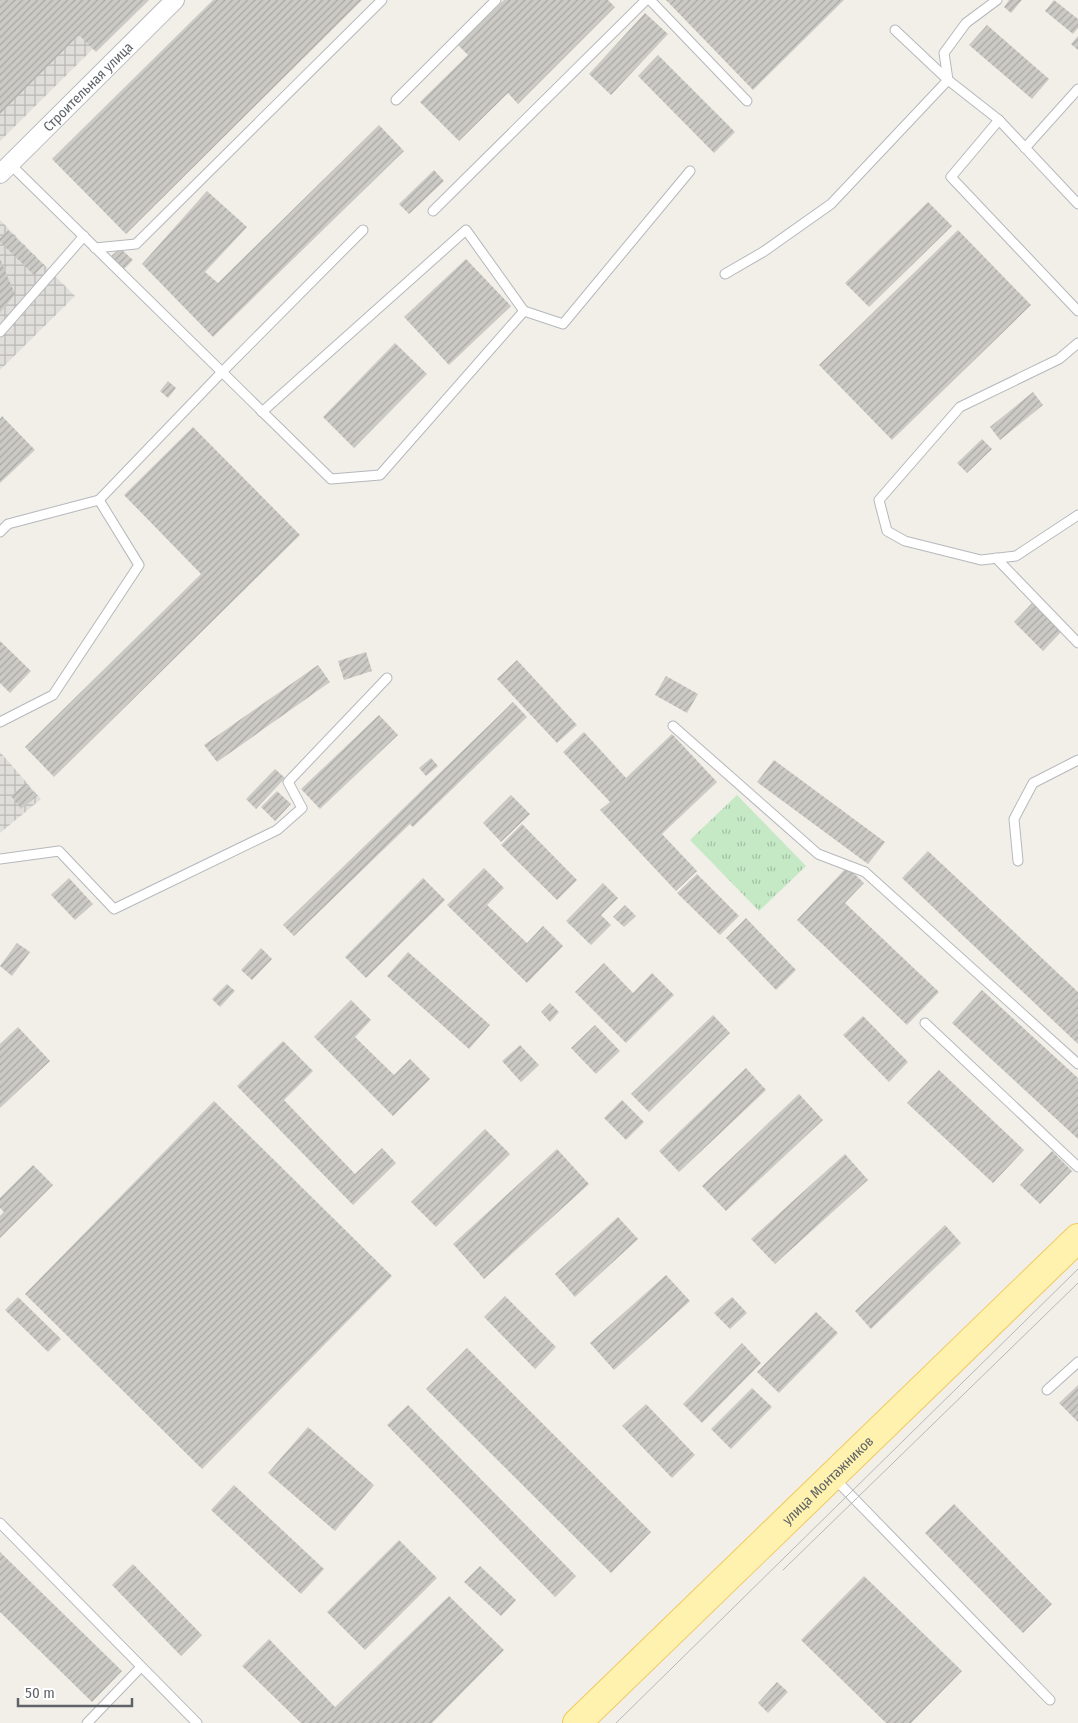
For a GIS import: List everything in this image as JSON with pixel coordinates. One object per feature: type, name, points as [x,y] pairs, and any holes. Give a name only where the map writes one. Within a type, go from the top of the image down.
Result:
[{"type":"main road","name":"улица Монтажников","points":[[577,1723],[1078,1238]]},
{"type":"street","name":"Строительная улица","points":[[5,169],[176,0]]},
{"type":"lane","points":[[96,248],[136,244],[382,0]]},
{"type":"lane","points":[[396,100],[496,0]]},
{"type":"lane","points":[[433,211],[646,0]]},
{"type":"lane","points":[[650,0],[747,101]]},
{"type":"lane","points":[[948,80],[944,53],[966,23],[997,0]]},
{"type":"lane","points":[[895,30],[948,80],[999,120],[1078,204]]},
{"type":"lane","points":[[725,274],[763,252],[831,204],[948,80]]},
{"type":"lane","points":[[1025,148],[1078,89]]},
{"type":"lane","points":[[999,120],[951,177],[1078,311]]},
{"type":"lane","points":[[5,169],[84,236],[331,479],[380,475],[524,311]]},
{"type":"lane","points":[[262,412],[466,230],[524,311],[563,324],[690,171]]},
{"type":"lane","points":[[0,532],[8,524],[99,500],[222,372],[363,230]]},
{"type":"lane","points":[[0,332],[84,236]]},
{"type":"lane","points":[[1078,343],[1059,359],[960,407],[879,500],[887,531],[905,541],[982,560],[1016,556],[1078,515]]},
{"type":"lane","points":[[0,722],[53,695],[139,565],[99,500]]},
{"type":"lane","points":[[996,558],[1078,643]]},
{"type":"lane","points":[[0,859],[59,851],[114,909],[277,830],[302,808],[288,782],[387,678]]},
{"type":"lane","points":[[672,726],[818,854],[865,872],[1078,1064]]},
{"type":"lane","points":[[1018,861],[1014,819],[1032,783],[1078,760]]},
{"type":"lane","points":[[925,1023],[1078,1167]]},
{"type":"lane","points":[[1046,1390],[1078,1362]]},
{"type":"lane","points":[[832,1476],[1050,1700]]},
{"type":"lane","points":[[0,1523],[197,1723]]},
{"type":"lane","points":[[87,1723],[141,1667]]},
{"type":"shaded area","points":[[0,0],[142,0],[0,141]]},
{"type":"shaded area","points":[[0,220],[75,296],[0,370]]},
{"type":"shaded area","points":[[0,752],[41,799],[0,833]]},
{"type":"green space","points":[[737,795],[806,866],[759,911],[690,840]]},
{"type":"building","points":[[0,0],[149,0],[96,52],[79,35],[0,114]]},
{"type":"building","points":[[213,0],[362,0],[126,234],[52,159]]},
{"type":"building","points":[[504,0],[608,0],[615,7],[518,104],[508,93],[459,141],[420,102],[468,55],[458,45]]},
{"type":"building","points":[[666,0],[844,0],[753,90]]},
{"type":"building","points":[[1009,0],[1022,0],[1011,13],[1004,7]]},
{"type":"building","points":[[1054,0],[1078,19],[1078,28],[1073,34],[1045,11]]},
{"type":"building","points":[[645,13],[668,34],[611,95],[589,74]]},
{"type":"building","points":[[987,25],[1049,79],[1032,99],[969,45]]},
{"type":"building","points":[[1078,36],[1078,50],[1071,44]]},
{"type":"building","points":[[658,55],[735,132],[714,153],[638,76]]},
{"type":"building","points":[[379,125],[404,151],[213,337],[142,264],[207,191],[247,227],[205,272],[218,283]]},
{"type":"building","points":[[434,170],[444,181],[409,214],[399,204]]},
{"type":"building","points":[[928,202],[952,226],[869,307],[845,283]]},
{"type":"building","points":[[8,230],[44,265],[34,275],[0,242],[0,238]]},
{"type":"building","points":[[958,230],[1031,305],[892,440],[819,365]]},
{"type":"building","points":[[120,248],[133,260],[123,270],[110,257]]},
{"type":"building","points":[[0,259],[15,294],[0,313]]},
{"type":"building","points":[[466,259],[511,306],[449,365],[404,317]]},
{"type":"building","points":[[395,343],[427,374],[354,448],[323,417]]},
{"type":"building","points":[[168,381],[176,388],[168,398],[160,391]]},
{"type":"building","points":[[1033,392],[1043,405],[1000,440],[990,427]]},
{"type":"building","points":[[2,416],[35,450],[0,483],[0,419]]},
{"type":"building","points":[[193,427],[300,535],[54,777],[25,747],[201,574],[124,495]]},
{"type":"building","points":[[982,439],[992,449],[967,473],[957,463]]},
{"type":"building","points":[[1032,603],[1061,632],[1043,651],[1014,622]]},
{"type":"building","points":[[0,641],[31,671],[10,693],[0,683]]},
{"type":"building","points":[[366,652],[372,671],[344,680],[338,661]]},
{"type":"building","points":[[517,660],[577,725],[557,743],[497,679]]},
{"type":"building","points":[[318,665],[330,682],[217,762],[204,745]]},
{"type":"building","points":[[666,676],[698,694],[687,713],[655,695]]},
{"type":"building","points":[[513,702],[527,717],[413,827],[410,824],[294,936],[283,925]]},
{"type":"building","points":[[379,715],[398,735],[320,809],[301,789]]},
{"type":"building","points":[[584,732],[626,778],[672,734],[717,782],[662,834],[697,871],[676,891],[600,810],[610,802],[563,752]]},
{"type":"building","points":[[431,758],[438,766],[426,776],[419,768]]},
{"type":"building","points":[[774,760],[885,842],[868,864],[757,782]]},
{"type":"building","points":[[275,769],[285,778],[256,809],[246,799]]},
{"type":"building","points":[[26,783],[37,796],[21,809],[11,796]]},
{"type":"building","points":[[277,791],[291,804],[275,821],[261,807]]},
{"type":"building","points":[[511,795],[530,814],[501,842],[483,823]]},
{"type":"building","points":[[522,824],[577,880],[557,900],[501,845]]},
{"type":"building","points":[[928,851],[1078,992],[1078,1044],[902,878]]},
{"type":"building","points":[[847,867],[864,883],[845,903],[939,992],[907,1025],[797,920]]},
{"type":"building","points":[[484,868],[504,888],[487,905],[527,943],[543,926],[563,946],[527,983],[447,905]]},
{"type":"building","points":[[697,874],[739,916],[720,935],[677,893]]},
{"type":"building","points":[[69,878],[93,904],[75,920],[51,895]]},
{"type":"building","points":[[423,878],[445,900],[366,978],[345,957]]},
{"type":"building","points":[[603,883],[618,898],[601,915],[611,925],[591,945],[566,921]]},
{"type":"building","points":[[625,905],[636,916],[624,927],[613,917]]},
{"type":"building","points":[[746,918],[796,970],[776,990],[726,938]]},
{"type":"building","points":[[17,943],[30,952],[12,976],[0,966]]},
{"type":"building","points":[[261,948],[272,959],[252,980],[241,970]]},
{"type":"building","points":[[408,952],[490,1025],[469,1049],[387,976]]},
{"type":"building","points":[[604,963],[633,993],[652,973],[674,995],[626,1043],[575,992]]},
{"type":"building","points":[[227,984],[235,991],[220,1007],[212,999]]},
{"type":"building","points":[[982,990],[1078,1078],[1078,1139],[952,1023]]},
{"type":"building","points":[[351,1000],[371,1020],[355,1037],[394,1075],[410,1059],[430,1079],[393,1116],[314,1037]]},
{"type":"building","points":[[550,1003],[559,1012],[550,1022],[541,1012]]},
{"type":"building","points":[[713,1015],[730,1033],[649,1112],[631,1094]]},
{"type":"building","points":[[863,1016],[908,1062],[889,1082],[843,1035]]},
{"type":"building","points":[[595,1025],[620,1051],[596,1074],[571,1048]]},
{"type":"building","points":[[18,1027],[50,1061],[0,1108],[0,1044]]},
{"type":"building","points":[[283,1041],[313,1071],[284,1100],[355,1174],[382,1148],[396,1163],[353,1205],[237,1086]]},
{"type":"building","points":[[520,1045],[539,1065],[521,1082],[502,1061]]},
{"type":"building","points":[[746,1068],[766,1090],[679,1172],[659,1151]]},
{"type":"building","points":[[939,1070],[1024,1150],[993,1183],[907,1103]]},
{"type":"building","points":[[799,1094],[823,1120],[726,1211],[702,1186]]},
{"type":"building","points":[[622,1100],[644,1122],[626,1140],[604,1118]]},
{"type":"building","points":[[214,1101],[392,1276],[202,1469],[25,1294]]},
{"type":"building","points":[[485,1129],[510,1154],[436,1227],[411,1202]]},
{"type":"building","points":[[557,1149],[589,1184],[484,1279],[453,1244]]},
{"type":"building","points":[[1052,1151],[1072,1171],[1040,1204],[1020,1185]]},
{"type":"building","points":[[845,1154],[868,1180],[775,1264],[751,1239]]},
{"type":"building","points":[[33,1165],[53,1185],[0,1238],[0,1216],[4,1212],[0,1208],[0,1198]]},
{"type":"building","points":[[618,1217],[638,1239],[575,1297],[555,1274]]},
{"type":"building","points":[[945,1225],[961,1243],[871,1329],[855,1311]]},
{"type":"building","points":[[666,1275],[690,1301],[614,1370],[590,1343]]},
{"type":"building","points":[[505,1296],[556,1347],[535,1369],[484,1317]]},
{"type":"building","points":[[18,1297],[61,1339],[48,1352],[5,1310]]},
{"type":"building","points":[[732,1297],[747,1313],[730,1329],[714,1313]]},
{"type":"building","points":[[816,1312],[838,1333],[779,1393],[757,1372]]},
{"type":"building","points":[[742,1343],[761,1363],[702,1423],[683,1404]]},
{"type":"building","points":[[467,1348],[651,1532],[611,1573],[426,1389]]},
{"type":"building","points":[[1078,1385],[1078,1422],[1059,1403]]},
{"type":"building","points":[[752,1388],[772,1407],[731,1449],[711,1429]]},
{"type":"building","points":[[646,1404],[695,1455],[672,1478],[622,1426]]},
{"type":"building","points":[[408,1405],[576,1576],[555,1597],[387,1425]]},
{"type":"building","points":[[308,1427],[374,1485],[335,1531],[268,1473]]},
{"type":"building","points":[[234,1485],[324,1569],[301,1594],[211,1510]]},
{"type":"building","points":[[954,1504],[1052,1604],[1023,1633],[925,1533]]},
{"type":"building","points":[[399,1540],[437,1578],[365,1650],[327,1612]]},
{"type":"building","points":[[0,1552],[122,1671],[92,1702],[0,1612]]},
{"type":"building","points":[[133,1564],[202,1635],[181,1656],[112,1585]]},
{"type":"building","points":[[480,1566],[516,1600],[501,1616],[464,1582]]},
{"type":"building","points":[[864,1576],[962,1671],[911,1723],[886,1723],[801,1640]]},
{"type":"building","points":[[449,1596],[504,1650],[432,1723],[301,1723],[242,1666],[269,1639],[335,1707]]},
{"type":"building","points":[[777,1682],[788,1692],[768,1713],[758,1703]]},
{"type":"tram line","points":[[616,1723],[1078,1269]]},
{"type":"tram line","points":[[783,1570],[1078,1283]]}]
